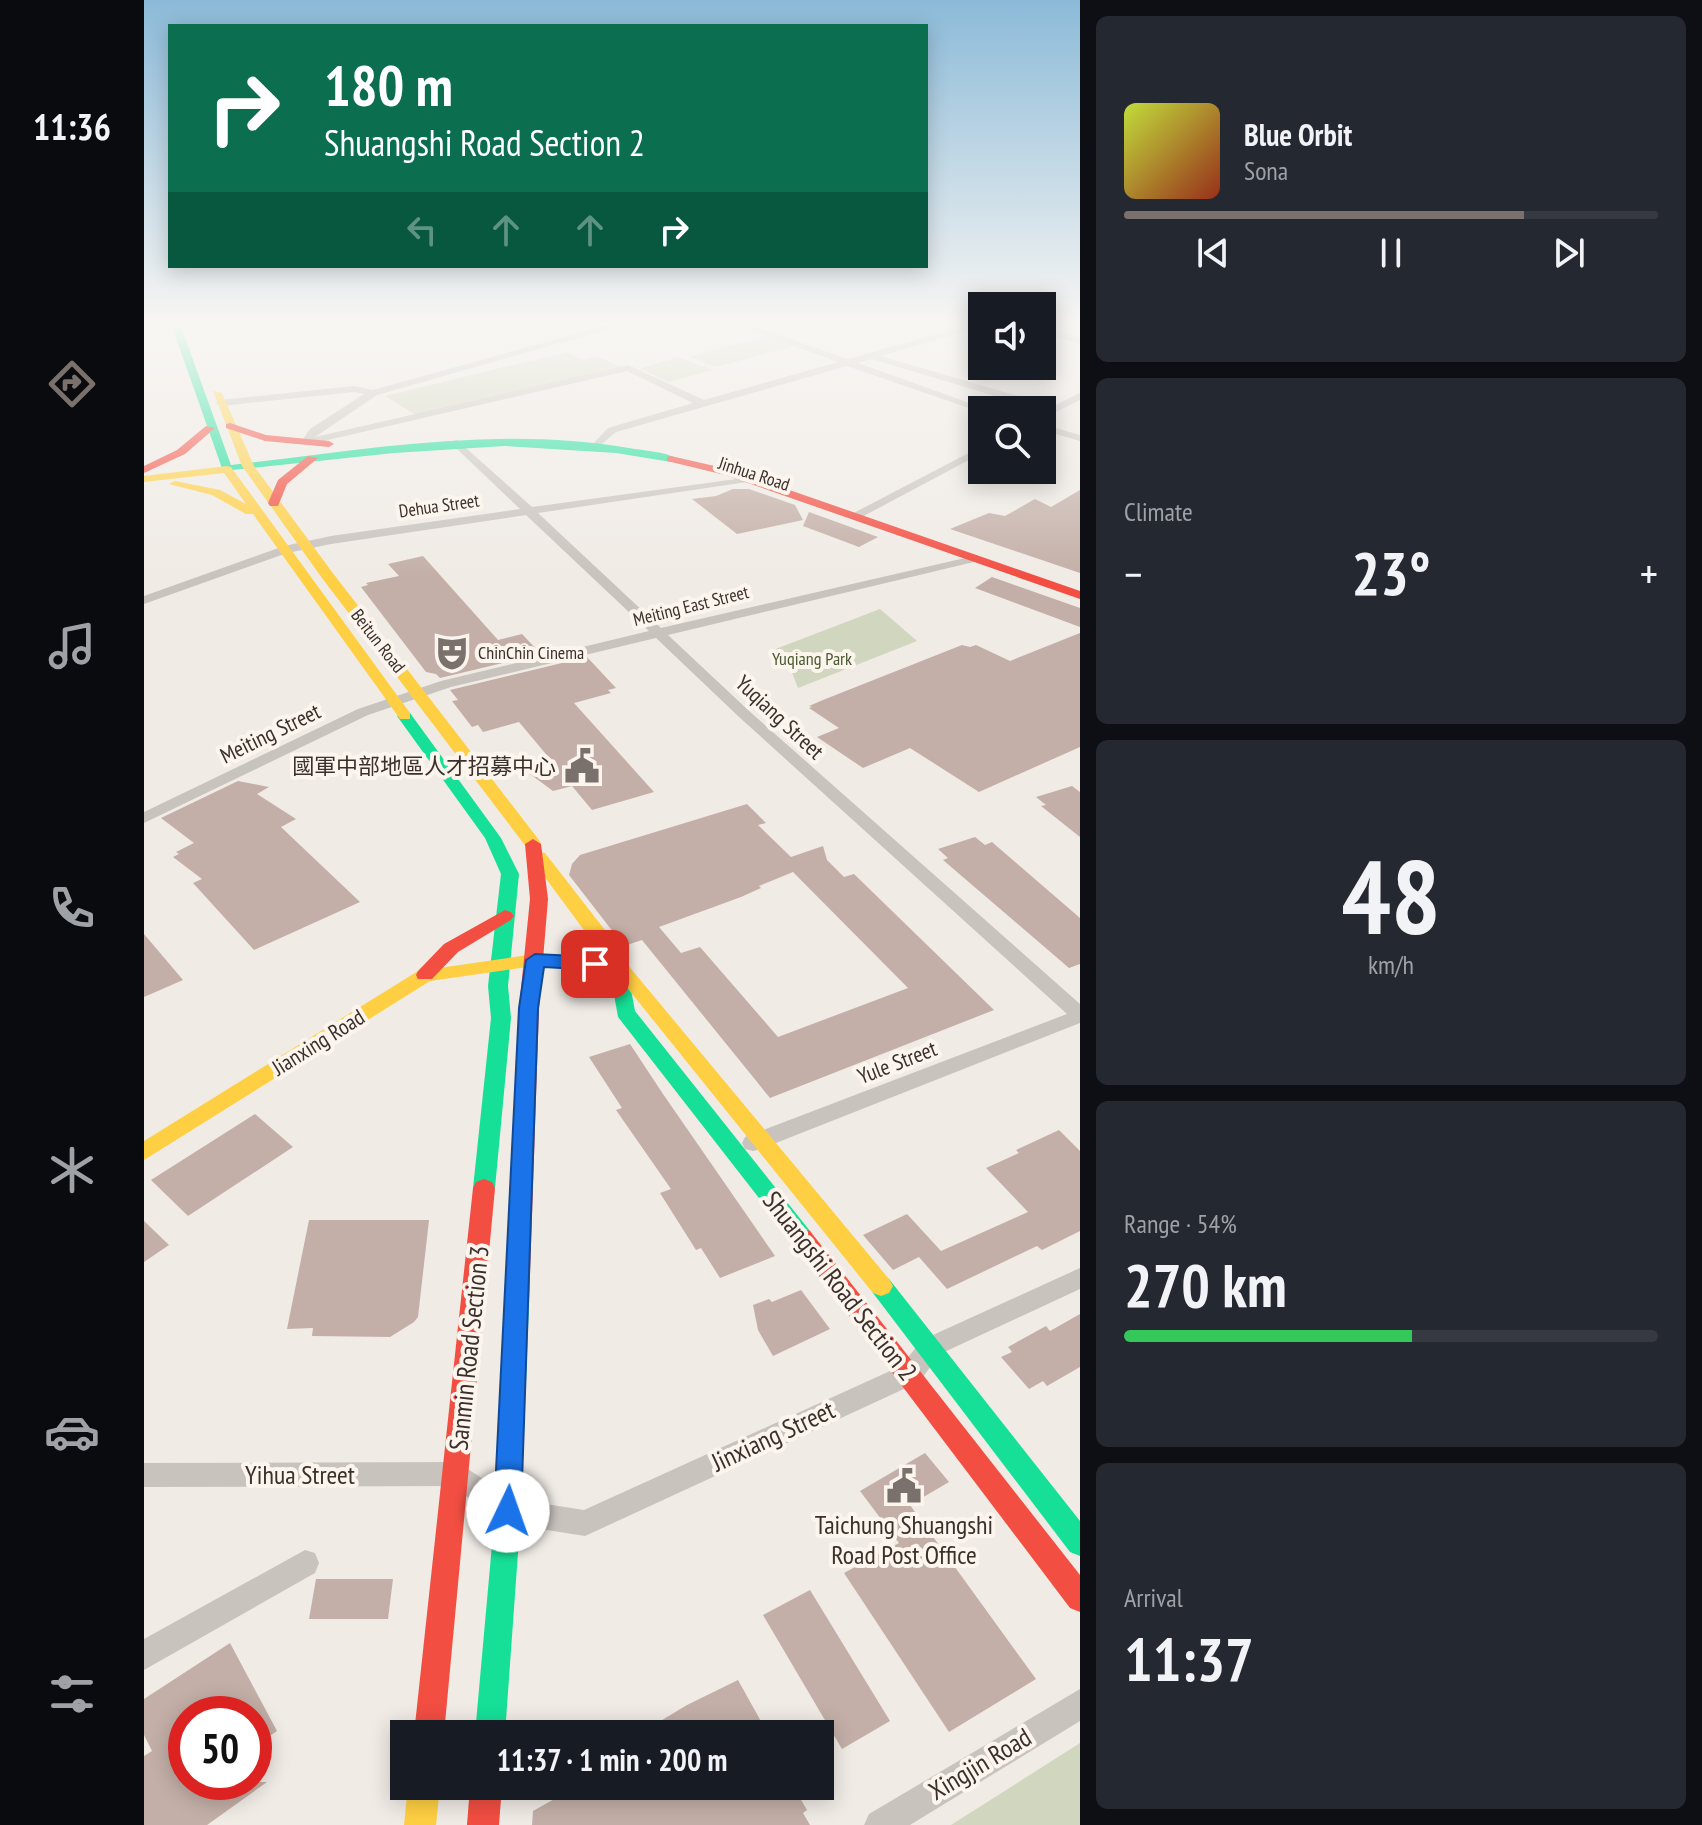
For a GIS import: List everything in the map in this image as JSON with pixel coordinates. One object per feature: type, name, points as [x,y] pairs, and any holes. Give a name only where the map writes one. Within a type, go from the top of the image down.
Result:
[{"type":"main road","name":"Beitun Road","points":[[203,406],[225,465],[396,701],[504,857],[510,874],[503,963]]},
{"type":"main road","name":"Beitun Road","points":[[222,406],[247,463],[274,503],[532,840],[539,857]]},
{"type":"main road","points":[[230,426],[309,450],[358,445]]},
{"type":"main road","points":[[144,470],[181,452],[210,428]]},
{"type":"main road","name":"Jinhua Road","points":[[225,465],[358,445],[496,435],[676,451],[721,463],[1080,595]]},
{"type":"main road","name":"Jinhua Road","points":[[247,463],[309,450],[457,443],[599,443],[674,458],[747,479],[1080,586]]},
{"type":"main road","points":[[274,503],[275,489],[280,481],[309,450]]},
{"type":"main road","points":[[144,470],[225,465]]},
{"type":"main road","points":[[144,479],[225,465]]},
{"type":"main road","points":[[144,479],[216,492],[263,519]]},
{"type":"main road","points":[[535,960],[539,857]]},
{"type":"main road","name":"Shuangshi Road Section 2","points":[[539,857],[608,947],[619,967],[931,1347],[1080,1543]]},
{"type":"main road","points":[[425,975],[437,957],[453,945],[505,916]]},
{"type":"main road","name":"Sanmin Road Section 3","points":[[491,1720],[508,1511],[529,1008],[535,960]]},
{"type":"main road","points":[[503,963],[571,960],[619,967]]},
{"type":"main road","name":"Sanmin Road Section 3","points":[[431,1720],[501,1018],[498,986],[503,963]]},
{"type":"main road","name":"Jianxing Road","points":[[144,1152],[425,975],[503,963]]},
{"type":"main road","name":"Shuangshi Road Section 2","points":[[619,967],[625,1012],[910,1374],[1080,1598]]},
{"type":"main road","points":[[420,1825],[423,1800]]},
{"type":"main road","points":[[483,1825],[485,1800]]},
{"type":"street","points":[[353,406],[314,431],[309,450],[480,406]]},
{"type":"street","points":[[599,443],[612,430],[695,406]]},
{"type":"street","points":[[1056,431],[1080,438]]},
{"type":"street","name":"Yuqiang Street","points":[[457,443],[657,633],[1080,1016]]},
{"type":"street","points":[[859,513],[968,456]]},
{"type":"street","name":"Dehua Street","points":[[144,600],[284,550],[747,479]]},
{"type":"street","name":"Meiting East Street","points":[[418,693],[974,558]]},
{"type":"street","name":"Meiting Street","points":[[144,818],[363,712],[418,693]]},
{"type":"street","name":"Yule Street","points":[[731,1150],[1080,1016]]},
{"type":"street","name":"Jinxiang Street","points":[[457,1474],[508,1511],[585,1523],[910,1374],[931,1347],[1080,1278]]},
{"type":"street","name":"Yihua Street","points":[[144,1475],[457,1474]]},
{"type":"street","points":[[144,1655],[305,1563]]},
{"type":"street","name":"Xingjin Road","points":[[880,1825],[1080,1704]]},
{"type":"green space","points":[[402,406],[454,406],[416,415]]},
{"type":"green space","name":"Yuqiang Park","points":[[880,609],[917,641],[798,688],[788,662],[773,650]]},
{"type":"green space","points":[[1080,1743],[1080,1825],[951,1825]]},
{"type":"building","points":[[733,489],[749,489],[795,505],[803,520],[737,534],[692,499],[716,496]]},
{"type":"building","points":[[1080,490],[1080,573],[950,529],[989,513],[1005,516],[1035,499],[1051,507]]},
{"type":"building","points":[[809,512],[878,537],[859,547],[803,526]]},
{"type":"building","points":[[423,556],[498,640],[522,634],[541,654],[440,678],[426,672],[361,587],[368,585],[366,583],[399,576],[388,564]]},
{"type":"building","points":[[992,577],[1080,608],[1080,627],[975,588]]},
{"type":"building","points":[[1080,633],[1080,747],[979,792],[910,748],[863,768],[817,737],[839,728],[809,706],[962,645],[976,645],[1010,661]]},
{"type":"building","points":[[587,657],[616,688],[608,690],[611,693],[574,703],[654,792],[592,810],[572,786],[553,791],[526,771],[535,768],[532,764],[550,759],[519,722],[483,732],[478,725],[472,727],[452,701],[458,700],[450,690]]},
{"type":"building","points":[[238,781],[269,787],[257,794],[296,819],[281,827],[360,902],[254,950],[193,883],[202,879],[173,857],[179,854],[176,852],[194,843],[161,818]]},
{"type":"building","points":[[1072,786],[1080,792],[1080,837],[1041,806],[1046,805],[1036,797]]},
{"type":"building","points":[[747,804],[766,823],[758,825],[791,857],[823,846],[827,860],[844,877],[854,874],[994,1010],[770,1098],[642,940],[624,946],[569,875],[572,864],[580,855]],"holes":[[[793,872],[908,988],[778,1037],[700,947],[681,953],[659,927],[741,897]]]},
{"type":"building","points":[[975,837],[985,845],[992,842],[1080,918],[1080,964],[1069,968],[943,860],[948,858],[938,849]]},
{"type":"building","points":[[144,934],[183,980],[144,997]]},
{"type":"building","points":[[630,1044],[775,1256],[720,1278],[701,1248],[696,1250],[660,1193],[671,1189],[616,1110],[622,1108],[589,1057]]},
{"type":"building","points":[[255,1114],[293,1147],[188,1216],[151,1180]]},
{"type":"building","points":[[1059,1130],[1080,1151],[1080,1231],[1042,1250],[1037,1246],[947,1289],[919,1257],[893,1270],[863,1235],[907,1214],[941,1251],[1028,1212],[986,1168]]},
{"type":"building","points":[[309,1220],[429,1220],[418,1317],[414,1322],[390,1337],[312,1336],[313,1328],[287,1329]]},
{"type":"building","points":[[144,1221],[169,1245],[144,1262]]},
{"type":"building","points":[[801,1290],[830,1329],[773,1356],[758,1330],[753,1305],[769,1299],[772,1302]]},
{"type":"building","points":[[1080,1314],[1080,1367],[1047,1386],[1043,1381],[1029,1389],[1001,1357],[1012,1352],[1008,1347],[1046,1326],[1050,1331]]},
{"type":"building","points":[[925,1453],[949,1482],[910,1505],[1036,1679],[949,1732],[844,1573],[899,1543],[860,1491]]},
{"type":"building","points":[[316,1579],[393,1579],[388,1619],[309,1619]]},
{"type":"building","points":[[810,1590],[890,1721],[842,1749],[834,1735],[834,1720],[825,1720],[763,1615]]},
{"type":"building","points":[[230,1643],[258,1696],[168,1696],[168,1800],[242,1800],[207,1825],[144,1825],[144,1756],[152,1751],[144,1735],[144,1699]]},
{"type":"building","points":[[738,1680],[760,1720],[662,1720]]},
{"type":"building","points":[[553,1800],[801,1800],[807,1810],[803,1813],[810,1825],[532,1825],[533,1811]]},
{"type":"traffic: fast","points":[[204,406],[227,469],[394,450],[505,443],[616,449],[671,459]]},
{"type":"traffic: fast","points":[[405,716],[493,838],[510,874],[498,986],[501,1018],[484,1188]]},
{"type":"traffic: fast","points":[[599,964],[619,967],[625,1012],[802,1237]]},
{"type":"traffic: fast","points":[[881,1286],[1080,1543]]},
{"type":"traffic: fast","points":[[491,1720],[508,1511],[517,1304]]},
{"type":"traffic: slow","points":[[223,406],[248,466]]},
{"type":"traffic: slow","points":[[248,466],[327,575],[533,844]]},
{"type":"traffic: slow","points":[[144,479],[227,469],[405,716]]},
{"type":"traffic: slow","points":[[175,484],[216,492],[250,511]]},
{"type":"traffic: slow","points":[[539,857],[608,947],[619,967],[881,1286]]},
{"type":"traffic: slow","points":[[144,1152],[425,975],[535,960],[599,964]]},
{"type":"traffic: slow","points":[[420,1825],[423,1800]]},
{"type":"traffic: jam","points":[[230,426],[265,438],[329,444]]},
{"type":"traffic: jam","points":[[144,470],[181,452],[210,428]]},
{"type":"traffic: jam","points":[[274,503],[282,482],[312,458]]},
{"type":"traffic: jam","points":[[671,459],[728,472],[1080,595]]},
{"type":"traffic: jam","points":[[517,1304],[529,1008],[539,899],[533,844]]},
{"type":"traffic: jam","points":[[425,975],[451,948],[505,916]]},
{"type":"traffic: jam","points":[[430,1720],[484,1188]]},
{"type":"traffic: jam","points":[[802,1237],[1080,1598]]},
{"type":"traffic: jam","points":[[483,1825],[485,1800]]},
{"type":"place","name":"ChinChin Cinema","points":[[452,653]]},
{"type":"place","name":"國軍中部地區人才招募中心","points":[[582,766]]},
{"type":"place","name":"Taichung Shuangshi Road Post Office","points":[[904,1486]]},
{"type":"route","points":[[508,1511],[529,1008],[535,960],[595,964]]}]
